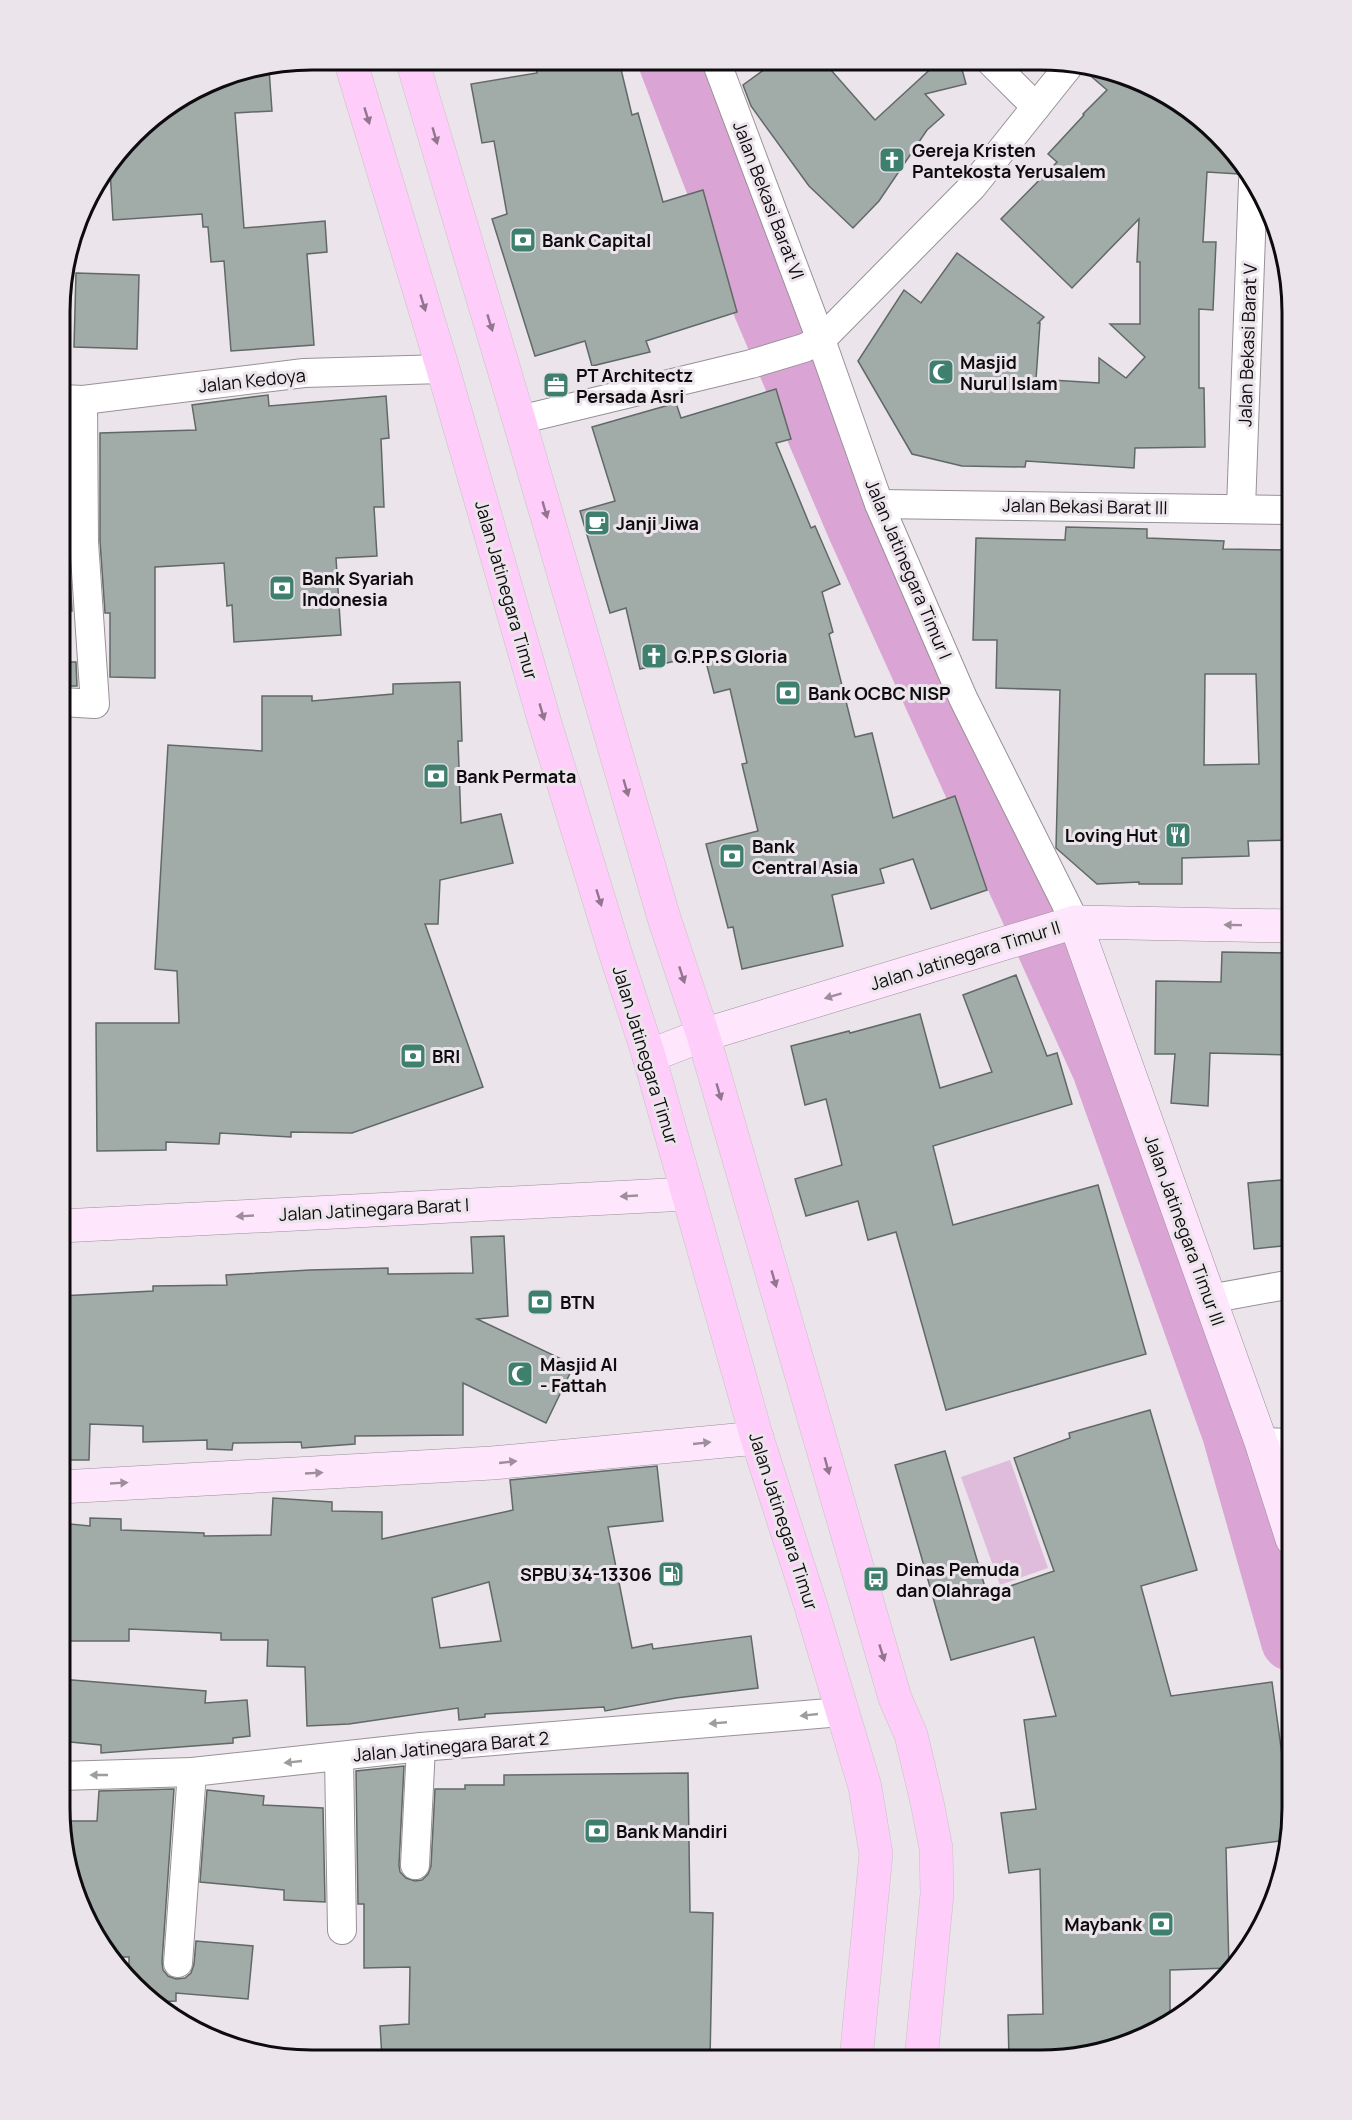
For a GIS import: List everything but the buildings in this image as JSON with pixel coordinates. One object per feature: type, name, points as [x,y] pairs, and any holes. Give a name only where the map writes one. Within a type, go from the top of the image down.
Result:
[{"type":"main road","name":"Jalan Jatinegara Timur","points":[[353,70],[443,369],[545,723],[649,1056],[757,1438],[810,1603],[865,1787],[876,1854],[857,2050]]},
{"type":"main road","points":[[415,70],[664,918],[703,1035],[886,1666],[911,1735],[936,1848],[937,1894],[922,2050]]},
{"type":"street","name":"Jalan Bekasi Barat VI","points":[[719,70],[812,344]]},
{"type":"street","points":[[999,70],[1036,107]]},
{"type":"street","points":[[519,420],[751,364],[812,344],[972,187],[1064,72]]},
{"type":"street","name":"Jalan Bekasi Barat V","points":[[1241,508],[1252,198]]},
{"type":"street","name":"Jalan Jatinegara Timur I","points":[[812,344],[963,698],[1069,923]]},
{"type":"street","name":"Jalan Kedoya","points":[[72,399],[304,373],[443,369]]},
{"type":"street","points":[[70,702],[95,704],[72,399]]},
{"type":"street","name":"Jalan Bekasi Barat III","points":[[879,504],[1282,510]]},
{"type":"street","name":"Jalan Jatinegara Timur II","points":[[649,1056],[703,1035],[1069,923],[1282,926]]},
{"type":"street","name":"Jalan Jatinegara Timur III","points":[[1069,923],[1209,1299],[1276,1442],[1282,1478]]},
{"type":"street","name":"Jalan Jatinegara Barat I","points":[[70,1226],[687,1194]]},
{"type":"street","points":[[1209,1299],[1282,1286]]},
{"type":"street","points":[[70,1485],[492,1463],[757,1438]]},
{"type":"street","name":"Jalan Jatinegara Barat 2","points":[[70,1776],[192,1772],[422,1747],[841,1712]]},
{"type":"street","points":[[415,1865],[422,1747]]},
{"type":"street","points":[[339,1757],[342,1930]]},
{"type":"street","points":[[178,1963],[192,1772]]},
{"type":"shaded area","points":[[1010,1460],[1048,1568],[1000,1585],[961,1477]]},
{"type":"waterway","points":[[671,70],[763,307],[858,530],[1102,1069],[1232,1433],[1282,1609]]},
{"type":"place","name":"Gereja Kristen Pantekosta Yerusalem","points":[[892,160]]},
{"type":"place","name":"Bank Capital","points":[[523,240]]},
{"type":"place","name":"Masjid Nurul Islam","points":[[941,372]]},
{"type":"place","name":"PT Architectz Persada Asri","points":[[556,385]]},
{"type":"place","name":"Janji Jiwa","points":[[597,523]]},
{"type":"place","name":"Bank Syariah Indonesia","points":[[282,588]]},
{"type":"place","name":"G.P.P.S Gloria","points":[[654,656]]},
{"type":"place","name":"Bank OCBC NISP","points":[[788,693]]},
{"type":"place","name":"Bank Permata","points":[[436,776]]},
{"type":"place","name":"Loving Hut","points":[[1178,835]]},
{"type":"place","name":"Bank Central Asia","points":[[732,856]]},
{"type":"place","name":"BRI","points":[[413,1056]]},
{"type":"place","name":"BTN","points":[[540,1302]]},
{"type":"place","name":"Masjid Al - Fattah","points":[[520,1374]]},
{"type":"place","name":"SPBU 34-13306","points":[[671,1574]]},
{"type":"place","name":"Dinas Pemuda dan Olahraga","points":[[876,1579]]},
{"type":"place","name":"Bank Mandiri","points":[[597,1831]]},
{"type":"place","name":"Maybank","points":[[1161,1924]]}]
